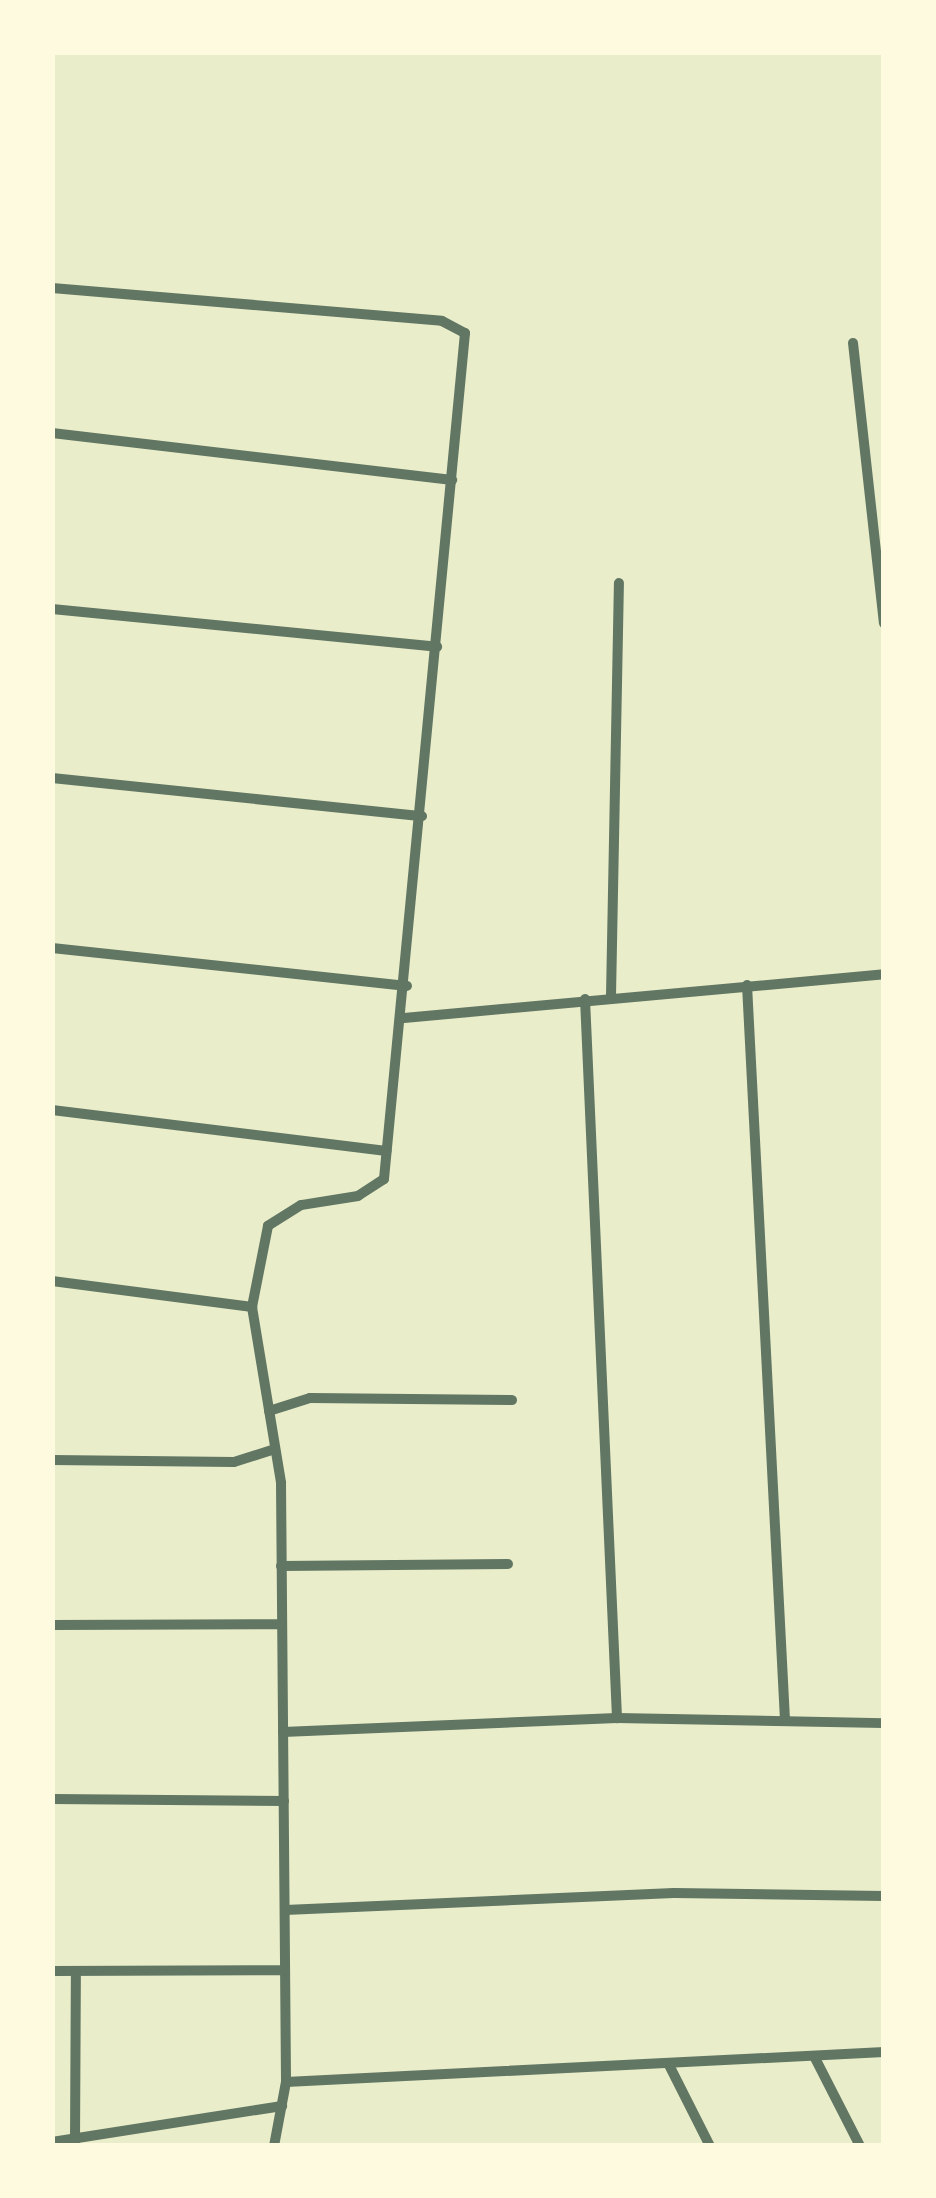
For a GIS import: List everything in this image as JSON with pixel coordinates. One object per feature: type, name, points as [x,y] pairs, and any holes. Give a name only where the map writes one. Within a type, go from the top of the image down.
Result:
[{"type":"street","points":[[52,288],[442,321],[464,333],[404,1018],[384,1180],[358,1196],[301,1206],[268,1226],[252,1307],[275,1448],[281,1566],[286,2082],[274,2146]]},
{"type":"street","points":[[853,344],[884,623]]},
{"type":"street","points":[[52,433],[452,480]]},
{"type":"street","points":[[611,996],[619,583]]},
{"type":"street","points":[[52,609],[437,646]]},
{"type":"street","points":[[52,778],[422,816]]},
{"type":"street","points":[[52,948],[407,986]]},
{"type":"street","points":[[404,1018],[611,996],[884,974]]},
{"type":"street","points":[[747,985],[784,1720]]},
{"type":"street","points":[[585,999],[617,1718]]},
{"type":"street","points":[[52,1110],[387,1152]]},
{"type":"street","points":[[52,1280],[252,1307]]},
{"type":"street","points":[[268,1411],[310,1398],[512,1400]]},
{"type":"street","points":[[52,1460],[234,1462],[275,1448]]},
{"type":"street","points":[[281,1566],[508,1564]]},
{"type":"street","points":[[52,1625],[282,1624]]},
{"type":"street","points":[[283,1732],[617,1718],[884,1722]]},
{"type":"street","points":[[52,1799],[284,1801]]},
{"type":"street","points":[[285,1910],[674,1893],[884,1896]]},
{"type":"street","points":[[52,1971],[286,1970]]},
{"type":"street","points":[[76,1971],[76,2142]]},
{"type":"street","points":[[286,2082],[884,2052]]},
{"type":"street","points":[[814,2056],[860,2146]]},
{"type":"street","points":[[668,2063],[710,2146]]},
{"type":"street","points":[[52,2142],[76,2142],[282,2106]]}]
